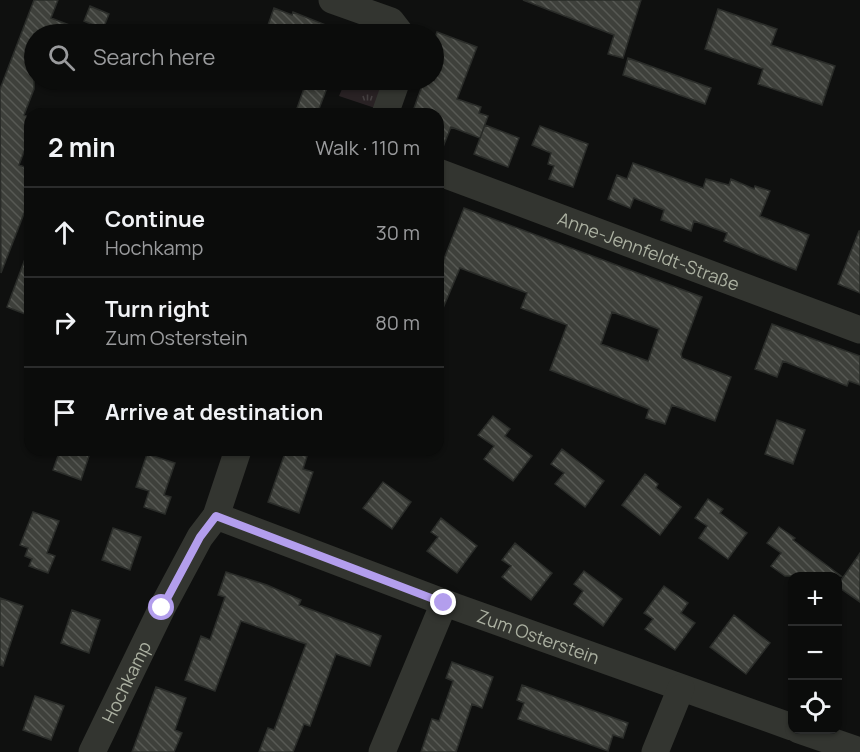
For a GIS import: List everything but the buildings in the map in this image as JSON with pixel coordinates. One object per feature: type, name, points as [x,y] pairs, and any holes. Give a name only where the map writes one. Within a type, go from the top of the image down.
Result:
[{"type":"street","points":[[332,0],[391,21],[393,24]]},
{"type":"street","points":[[387,108],[393,90]]},
{"type":"street","name":"Anne-Jennfeldt-Straße","points":[[444,174],[860,330]]},
{"type":"street","name":"Hochkamp","points":[[92,752],[162,608],[200,537],[216,516],[236,456]]},
{"type":"street","name":"Zum Osterstein","points":[[216,516],[444,603],[788,726]]},
{"type":"street","points":[[382,752],[444,603]]},
{"type":"street","points":[[655,752],[681,688]]},
{"type":"street","points":[[813,734],[860,751]]},
{"type":"green space","points":[[342,90],[381,90],[375,108],[339,96]]},
{"type":"route","points":[[162,608],[200,537],[216,516],[444,603]]}]
